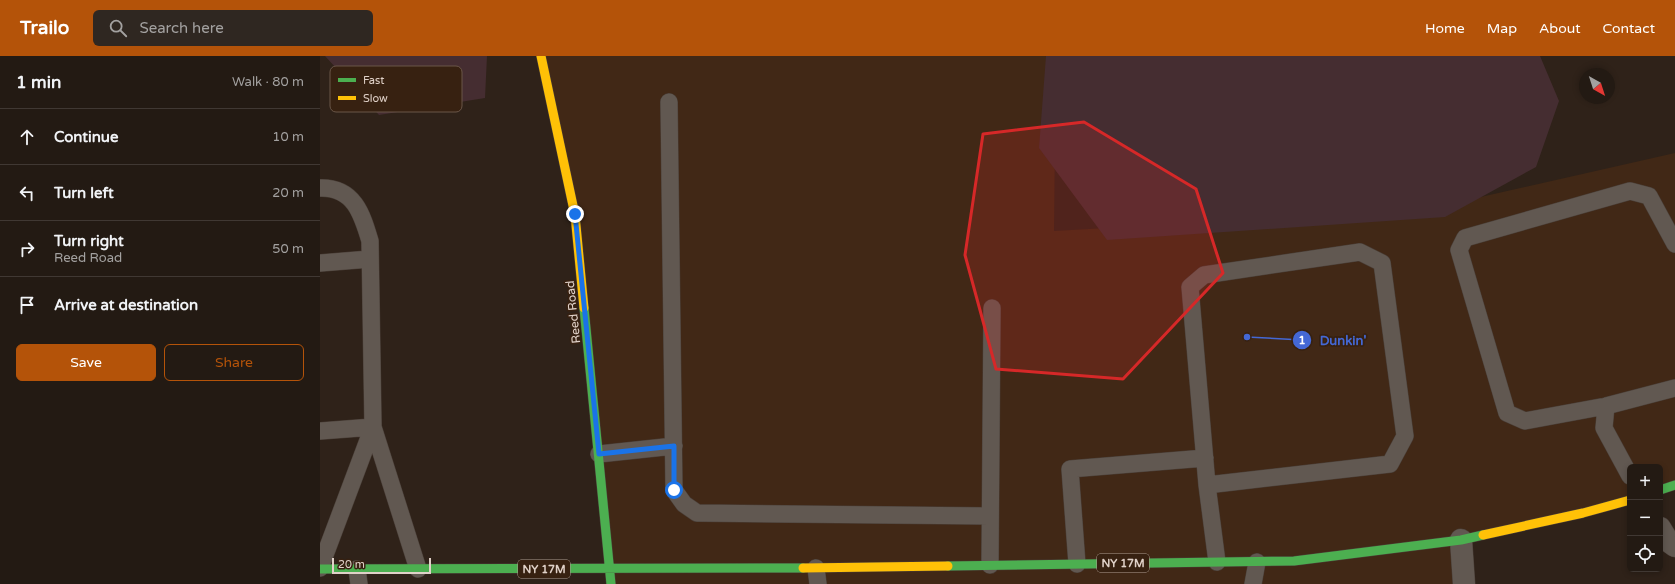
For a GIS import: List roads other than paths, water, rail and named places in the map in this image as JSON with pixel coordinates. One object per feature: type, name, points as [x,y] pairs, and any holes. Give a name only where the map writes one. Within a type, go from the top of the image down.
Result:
[{"type":"main road","name":"Reed Road","points":[[541,56],[575,214],[611,584]]},
{"type":"main road","points":[[1663,489],[1675,485]]},
{"type":"main road","name":"NY 17M","points":[[320,569],[358,576],[418,569],[610,568],[817,576],[990,565],[1294,561],[1461,540],[1583,513],[1627,501]]},
{"type":"street","points":[[1663,533],[1668,541],[1675,546]]},
{"type":"street","points":[[1461,540],[1464,584]]},
{"type":"lane","points":[[669,102],[674,490],[684,504],[697,513],[990,516]]},
{"type":"lane","points":[[320,188],[335,190],[348,196],[357,207],[364,221],[370,241],[373,427],[418,569]]},
{"type":"lane","points":[[1675,244],[1649,196],[1630,191],[1465,238],[1459,250],[1507,413],[1525,421],[1606,406],[1675,388]]},
{"type":"lane","points":[[1207,485],[1390,464],[1405,436],[1382,263],[1360,252],[1204,275],[1190,287],[1207,485],[1217,562]]},
{"type":"lane","points":[[320,263],[370,259]]},
{"type":"lane","points":[[990,565],[992,308]]},
{"type":"lane","points":[[1606,406],[1604,428],[1627,470]]},
{"type":"lane","points":[[320,431],[373,427]]},
{"type":"lane","points":[[320,569],[373,427]]},
{"type":"lane","points":[[599,454],[674,446]]},
{"type":"lane","points":[[1076,564],[1070,469],[1205,458]]},
{"type":"lane","points":[[1252,584],[1257,562]]},
{"type":"place","name":"Dunkin'","points":[[1247,337]]}]
